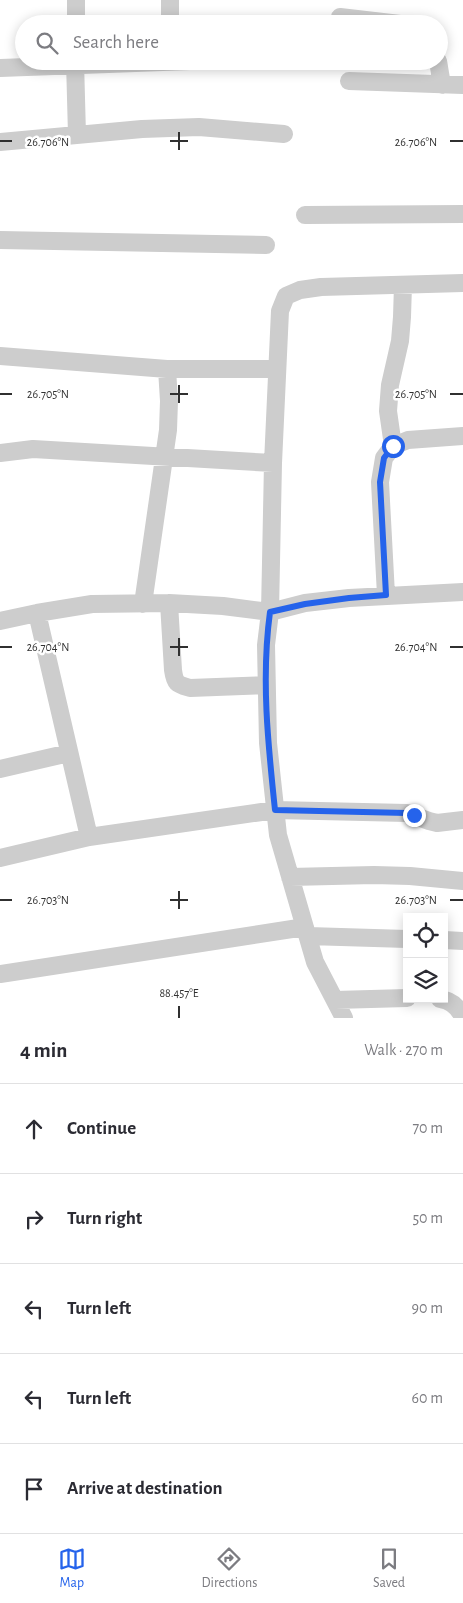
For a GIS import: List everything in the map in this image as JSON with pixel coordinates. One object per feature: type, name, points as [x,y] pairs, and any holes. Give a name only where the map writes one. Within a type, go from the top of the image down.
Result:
[{"type":"street","points":[[76,0],[76,15]]},
{"type":"street","points":[[170,0],[170,15]]},
{"type":"street","points":[[0,68],[15,67]]},
{"type":"street","points":[[75,70],[77,135]]},
{"type":"street","points":[[440,70],[442,84]]},
{"type":"street","points":[[349,81],[463,85]]},
{"type":"street","points":[[0,142],[142,129],[200,127],[284,134]]},
{"type":"street","points":[[305,214],[463,214]]},
{"type":"street","points":[[0,240],[266,245]]},
{"type":"street","points":[[344,1018],[315,962],[278,835],[268,742],[266,645],[270,612],[280,311],[286,296],[300,290],[321,287],[463,284]]},
{"type":"street","points":[[393,446],[388,411],[390,385],[400,341],[403,285]]},
{"type":"street","points":[[0,356],[167,368],[277,368]]},
{"type":"street","points":[[143,604],[168,430],[167,368]]},
{"type":"street","points":[[386,595],[380,482],[384,458],[393,446],[408,440],[463,436]]},
{"type":"street","points":[[0,453],[32,449],[274,463]]},
{"type":"street","points":[[0,621],[37,612],[92,604],[169,603],[223,606],[270,612],[305,604],[349,598],[463,592]]},
{"type":"street","points":[[169,603],[173,670],[174,679],[178,685],[190,688],[266,685]]},
{"type":"street","points":[[37,612],[89,837]]},
{"type":"street","points":[[0,769],[69,753]]},
{"type":"street","points":[[0,858],[89,837],[275,810],[407,813],[437,823],[463,820]]},
{"type":"street","points":[[290,876],[374,874],[463,881]]},
{"type":"street","points":[[0,974],[306,931],[403,939]]},
{"type":"street","points":[[448,940],[463,941]]},
{"type":"street","points":[[335,1000],[403,998]]},
{"type":"street","points":[[448,1000],[459,1010],[463,1017]]},
{"type":"route","points":[[393,446],[384,458],[380,482],[386,595],[305,604],[270,612],[266,645],[268,742],[275,810],[407,813],[414,815]]}]
